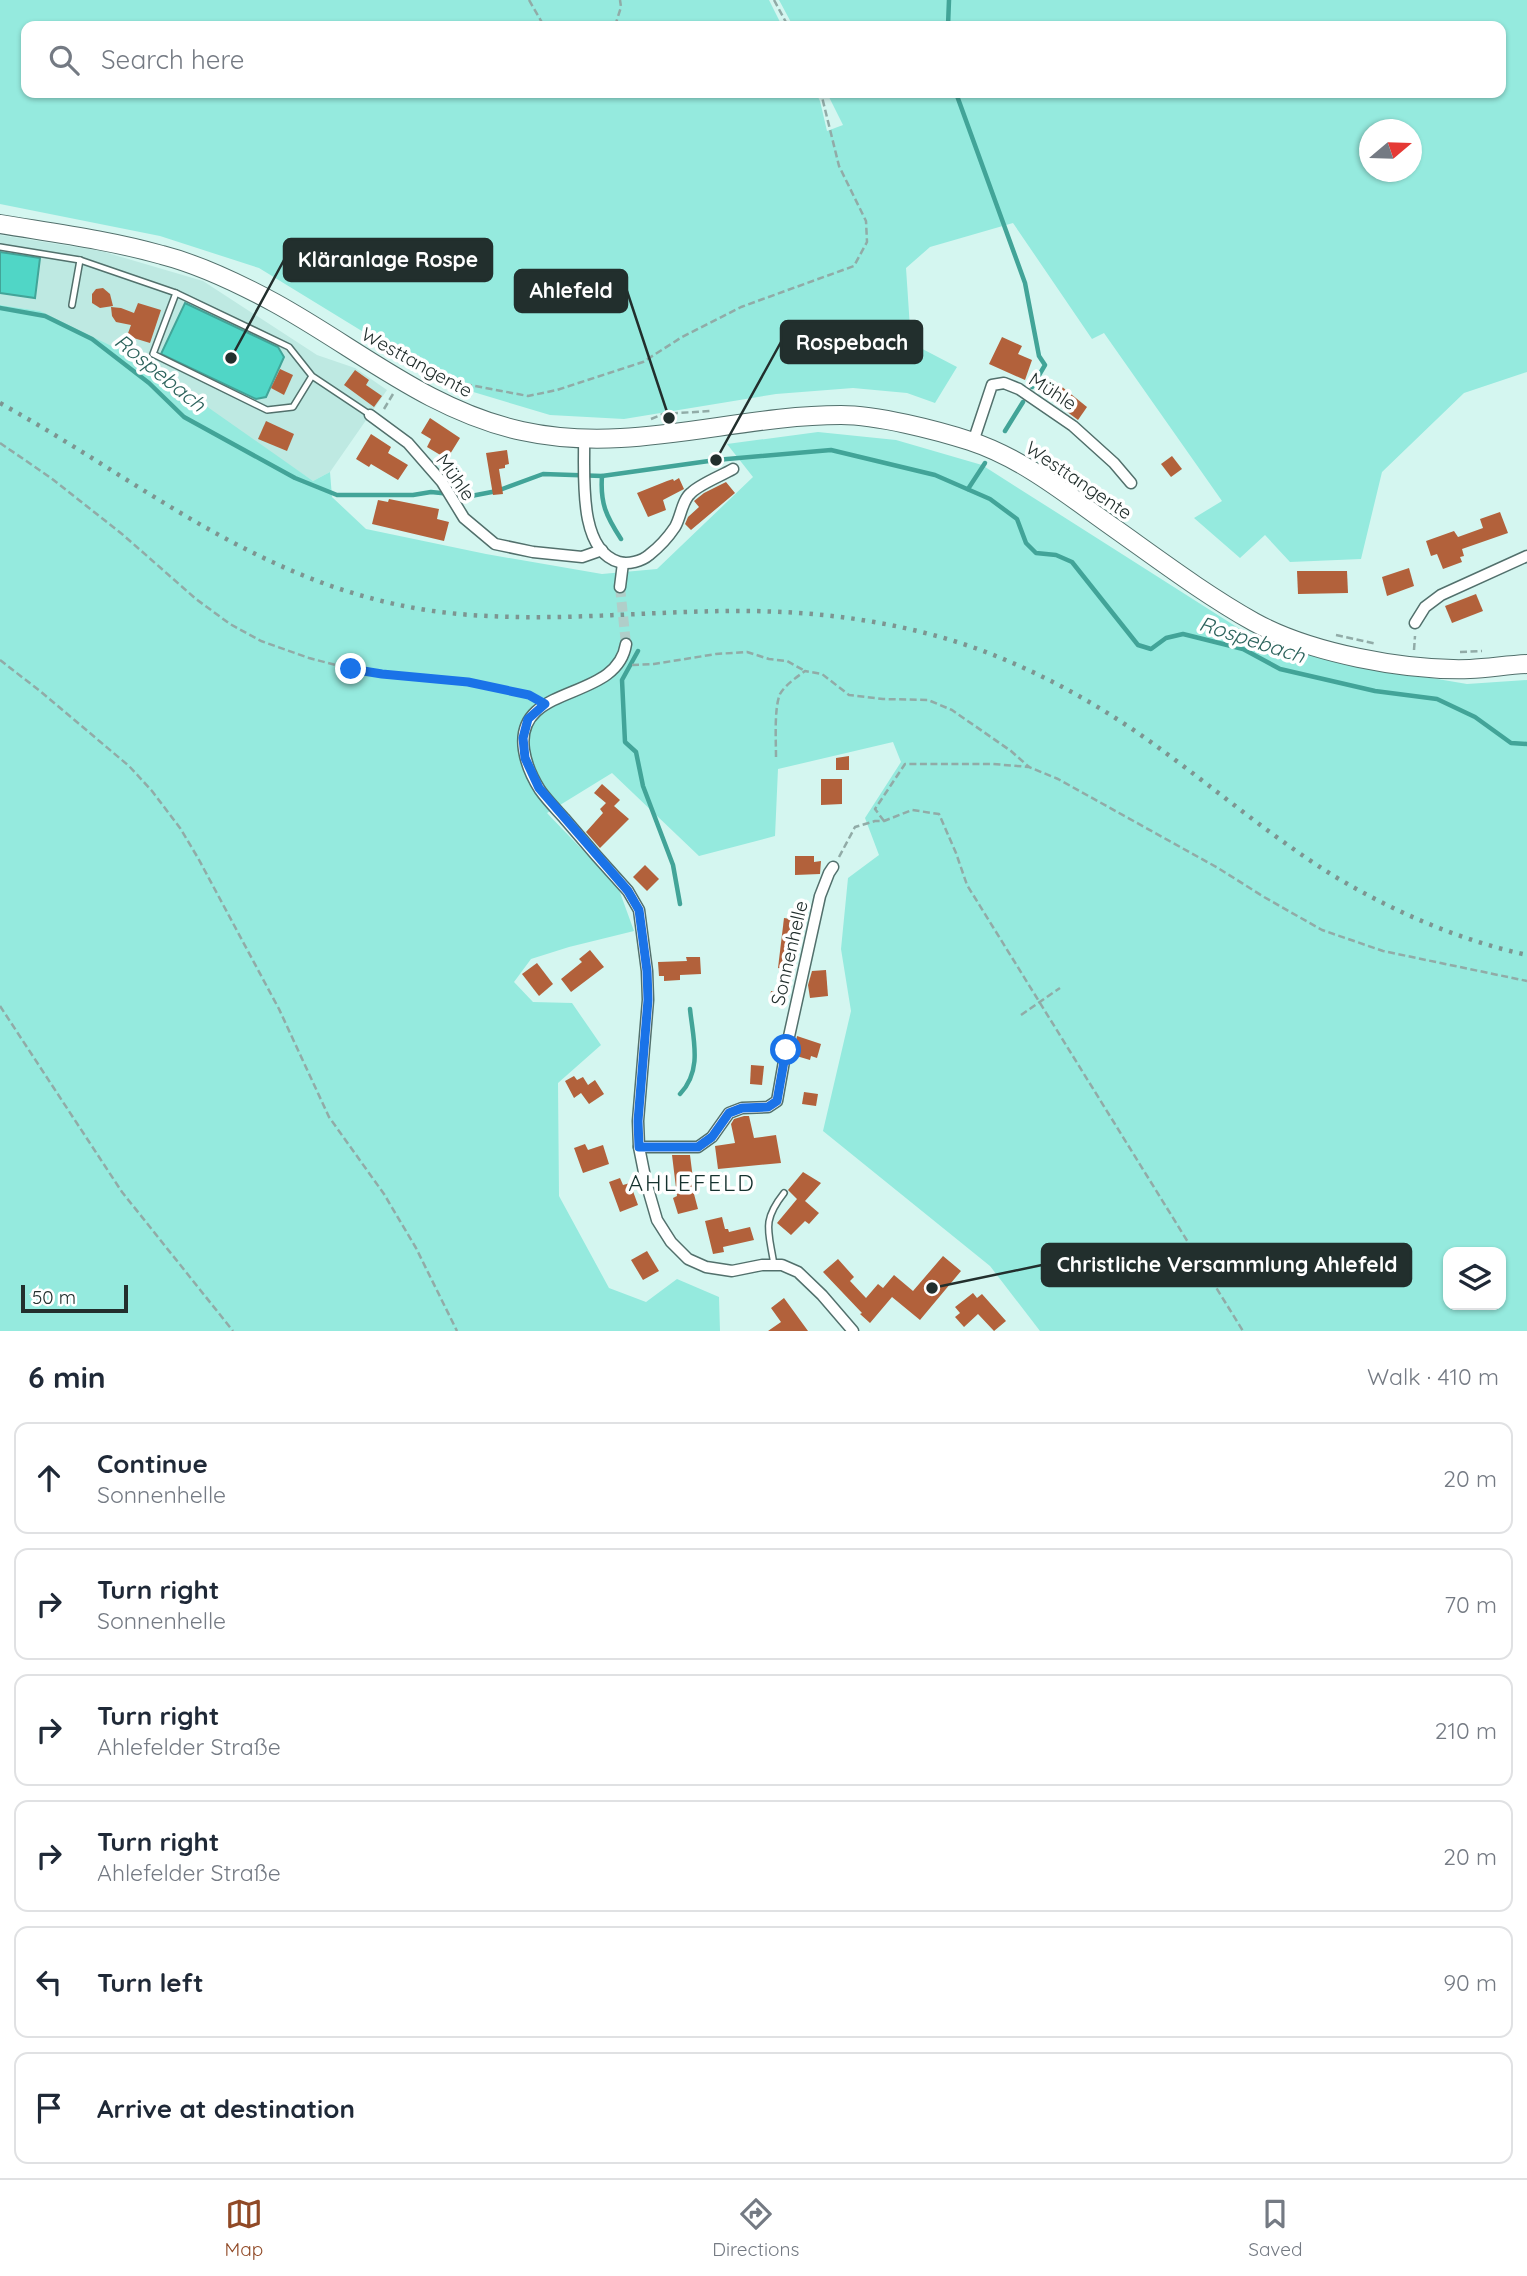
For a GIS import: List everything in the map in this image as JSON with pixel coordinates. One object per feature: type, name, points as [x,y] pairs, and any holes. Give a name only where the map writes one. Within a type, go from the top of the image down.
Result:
[{"type":"main road","name":"Westtangente","points":[[0,224],[100,240],[164,256],[209,271],[274,303],[401,382],[476,418],[520,431],[584,439],[644,438],[803,417],[846,415],[910,425],[973,442],[1040,475],[1194,585],[1257,624],[1307,643],[1358,657],[1413,666],[1467,669],[1527,664]]},
{"type":"street","name":"Mühle","points":[[973,442],[992,385],[1004,383],[1019,389],[1073,426],[1114,463],[1131,483]]},
{"type":"street","name":"Mühle","points":[[373,417],[408,443],[442,482],[464,518],[495,544],[533,552],[582,556],[602,550]]},
{"type":"street","points":[[584,439],[584,495],[590,529],[602,550],[614,561],[623,563],[649,556],[675,527],[689,493],[733,469]]},
{"type":"street","points":[[1415,623],[1424,607],[1441,595],[1527,555]]},
{"type":"street","points":[[620,587],[623,563]]},
{"type":"street","points":[[626,644],[624,656],[608,676],[545,704],[528,719],[523,738],[525,758],[539,788],[628,891],[639,910],[648,1000],[638,1121],[639,1147],[657,1220],[671,1241],[688,1259],[706,1267],[732,1271],[782,1265],[798,1272],[853,1331]]},
{"type":"street","name":"Sonnenhelle","points":[[639,1147],[698,1147],[712,1137],[729,1113],[742,1108],[768,1107],[777,1101],[820,896],[833,867]]},
{"type":"lane","points":[[0,247],[80,260],[176,293],[289,347],[312,376],[373,417]]},
{"type":"lane","points":[[72,305],[80,260]]},
{"type":"lane","points":[[176,293],[153,354],[267,410],[293,407],[312,376]]},
{"type":"lane","points":[[774,1265],[768,1220],[772,1208],[783,1193]]},
{"type":"path","points":[[529,0],[541,21]]},
{"type":"path","points":[[617,21],[621,7],[620,0]]},
{"type":"path","points":[[774,0],[785,21]]},
{"type":"path","points":[[446,390],[454,382],[528,396],[557,390],[643,362],[682,337],[741,307],[854,266],[867,242],[866,221],[839,166],[823,98]]},
{"type":"path","points":[[373,417],[395,391]]},
{"type":"path","points":[[645,421],[663,414],[712,411]]},
{"type":"path","points":[[0,443],[51,478],[122,534],[196,599],[230,624],[261,641],[351,669],[468,682],[529,695],[545,704]]},
{"type":"path","points":[[1041,456],[1068,472],[1131,519]]},
{"type":"path","points":[[1331,634],[1379,644]]},
{"type":"path","points":[[1403,649],[1414,650]]},
{"type":"path","points":[[1451,652],[1489,651]]},
{"type":"path","points":[[618,665],[654,664],[747,652],[787,661],[806,671],[821,674],[849,695],[928,700],[952,710],[1029,766],[1058,779],[1218,868],[1322,930],[1383,951],[1527,981]]},
{"type":"path","points":[[0,660],[129,766],[180,828],[279,1009],[329,1117],[397,1216],[457,1331]]},
{"type":"path","points":[[776,757],[776,721],[780,694],[806,671]]},
{"type":"path","points":[[884,821],[875,809],[905,764],[1029,766]]},
{"type":"path","points":[[833,867],[855,827],[884,821],[912,810],[939,814],[957,853],[967,886],[1242,1331]]},
{"type":"path","points":[[1021,1015],[1060,988]]},
{"type":"path","points":[[0,1006],[122,1192],[233,1331]]},
{"type":"shaded area","points":[[0,0],[769,0],[780,21],[21,21],[21,98],[818,98],[827,131],[843,125],[830,98],[1506,98],[1506,21],[790,21],[779,0],[1527,0],[1527,372],[1464,393],[1382,472],[1361,559],[1290,562],[1265,535],[1240,558],[1194,518],[1222,501],[1104,333],[1092,339],[1013,223],[930,247],[906,268],[911,343],[957,367],[935,403],[907,393],[853,388],[776,394],[624,419],[550,415],[450,385],[259,268],[160,236],[0,204]]},
{"type":"shaded area","points":[[0,235],[101,251],[203,281],[317,355],[355,368],[387,390],[330,472],[313,481],[247,436],[40,311],[0,305]]},
{"type":"shaded area","points":[[0,252],[40,258],[35,298],[0,293]]},
{"type":"shaded area","points":[[185,303],[278,347],[284,357],[266,397],[256,399],[161,354]]},
{"type":"shaded area","points":[[0,305],[40,311],[142,361],[313,481],[330,472],[332,497],[366,529],[602,574],[657,569],[753,477],[727,444],[818,432],[896,440],[982,465],[1254,638],[1343,663],[1467,684],[1527,680],[1527,1331],[1040,1331],[990,1266],[823,1131],[851,1011],[841,949],[848,878],[879,855],[865,818],[901,762],[893,742],[778,769],[775,836],[699,856],[612,773],[547,813],[618,887],[634,931],[531,959],[514,982],[533,1002],[572,1003],[601,1045],[558,1083],[559,1196],[609,1288],[646,1302],[677,1279],[719,1297],[720,1331],[0,1331]]},
{"type":"building","points":[[103,288],[110,294],[113,306],[100,308],[92,303],[92,294],[96,289]]},
{"type":"building","points":[[138,303],[161,310],[150,343],[127,336],[131,325],[116,322],[112,316],[111,307],[134,313]]},
{"type":"building","points":[[1002,337],[1022,346],[1018,354],[1032,360],[1025,380],[989,364]]},
{"type":"building","points":[[280,369],[293,375],[284,395],[271,388]]},
{"type":"building","points":[[355,370],[369,380],[366,385],[382,396],[374,407],[344,385]]},
{"type":"building","points":[[1061,386],[1087,407],[1078,420],[1050,399]]},
{"type":"building","points":[[430,418],[460,438],[447,459],[427,447],[431,439],[421,433]]},
{"type":"building","points":[[266,421],[294,434],[287,451],[258,439]]},
{"type":"building","points":[[371,434],[391,447],[388,453],[408,465],[398,480],[371,464],[369,467],[356,459]]},
{"type":"building","points":[[507,450],[509,464],[499,469],[503,494],[493,495],[486,453]]},
{"type":"building","points":[[1172,456],[1182,469],[1171,477],[1161,464]]},
{"type":"building","points":[[679,478],[684,489],[663,500],[666,510],[648,517],[637,493]]},
{"type":"building","points":[[726,482],[735,493],[691,530],[685,524],[688,517],[699,507],[694,501]]},
{"type":"building","points":[[389,499],[439,509],[437,519],[449,522],[444,541],[372,524],[378,500],[388,502]]},
{"type":"building","points":[[1500,512],[1508,533],[1462,549],[1462,562],[1443,569],[1437,554],[1431,556],[1426,541],[1454,531],[1458,537],[1483,528],[1480,519]]},
{"type":"building","points":[[1409,568],[1414,586],[1387,596],[1382,577]]},
{"type":"building","points":[[1297,571],[1347,571],[1348,593],[1298,594]]},
{"type":"building","points":[[1476,594],[1483,611],[1452,623],[1445,606]]},
{"type":"building","points":[[849,756],[849,770],[836,770],[836,758]]},
{"type":"building","points":[[821,779],[842,779],[842,804],[821,805]]},
{"type":"building","points":[[602,784],[620,800],[614,806],[629,819],[600,848],[586,832],[603,813],[600,809],[606,803],[594,793]]},
{"type":"building","points":[[795,856],[814,856],[814,862],[821,861],[820,874],[795,875]]},
{"type":"building","points":[[645,865],[659,879],[647,891],[633,877]]},
{"type":"building","points":[[784,918],[798,920],[790,970],[778,968]]},
{"type":"building","points":[[590,950],[604,967],[571,992],[561,979],[582,962],[579,959]]},
{"type":"building","points":[[686,957],[700,957],[701,974],[680,975],[680,980],[664,981],[664,976],[659,976],[658,962],[687,961]]},
{"type":"building","points":[[537,963],[553,984],[539,996],[522,974]]},
{"type":"building","points":[[826,970],[828,996],[810,998],[808,985],[812,971]]},
{"type":"building","points":[[771,991],[787,993],[785,1004],[769,1002]]},
{"type":"building","points":[[797,1036],[821,1044],[817,1058],[811,1056],[810,1060],[793,1055]]},
{"type":"building","points":[[751,1065],[764,1066],[762,1085],[750,1084]]},
{"type":"building","points":[[574,1076],[577,1080],[583,1077],[588,1085],[595,1080],[604,1094],[589,1104],[581,1093],[574,1098],[565,1081]]},
{"type":"building","points":[[804,1092],[818,1094],[816,1106],[802,1104]]},
{"type":"building","points":[[749,1116],[754,1138],[776,1135],[781,1163],[718,1169],[715,1146],[735,1143],[731,1124],[734,1119]]},
{"type":"building","points":[[585,1144],[588,1150],[603,1145],[609,1164],[583,1173],[574,1148]]},
{"type":"building","points":[[672,1155],[690,1155],[693,1179],[690,1179],[698,1209],[678,1214],[673,1198],[677,1196]]},
{"type":"building","points":[[803,1172],[821,1183],[805,1201],[819,1213],[809,1224],[805,1221],[791,1235],[777,1223],[797,1199],[788,1190]]},
{"type":"building","points":[[620,1178],[623,1185],[630,1183],[638,1205],[620,1212],[609,1182]]},
{"type":"building","points":[[722,1217],[725,1229],[729,1232],[750,1227],[754,1240],[723,1247],[724,1252],[713,1254],[705,1221]]},
{"type":"building","points":[[647,1251],[659,1271],[643,1280],[631,1260]]},
{"type":"building","points":[[943,1256],[961,1271],[920,1320],[892,1297],[870,1323],[823,1272],[838,1259],[854,1277],[850,1281],[866,1298],[878,1284],[883,1288],[894,1275],[913,1291]]},
{"type":"building","points":[[973,1293],[977,1298],[982,1294],[1006,1321],[994,1331],[978,1314],[964,1327],[955,1317],[960,1313],[955,1307]]},
{"type":"building","points":[[784,1298],[808,1331],[768,1331],[781,1322],[771,1308]]},
{"type":"waterway","points":[[948,21],[949,0]]},
{"type":"waterway","points":[[958,98],[1025,283],[1039,356],[1045,365],[1032,387]]},
{"type":"waterway","name":"Rospebach","points":[[0,308],[45,316],[92,339],[149,383],[184,417],[295,478],[337,495],[413,495],[431,492],[471,496],[497,491],[543,474],[602,476],[716,460],[831,450],[935,475],[990,499],[1017,519],[1026,543],[1036,553],[1056,555],[1072,562],[1138,645],[1151,649],[1166,638],[1183,634],[1243,649],[1280,669],[1375,691],[1437,699],[1475,717],[1511,743],[1527,744]]},
{"type":"waterway","points":[[1005,431],[1023,402]]},
{"type":"waterway","points":[[968,489],[985,463]]},
{"type":"waterway","points":[[602,476],[605,509],[621,539]]},
{"type":"waterway","points":[[638,651],[622,680],[625,742],[636,752],[643,786],[673,865],[680,904]]},
{"type":"waterway","points":[[680,1094],[692,1075],[694,1064],[690,1009]]},
{"type":"tunnel","points":[[620,587],[626,644]]},
{"type":"railway","points":[[0,403],[154,497],[255,554],[308,578],[365,597],[426,610],[501,617],[790,612],[884,624],[975,648],[1039,675],[1119,720],[1284,842],[1357,889],[1452,933],[1527,955]]},
{"type":"place","name":"Kläranlage Rospe","points":[[231,358]]},
{"type":"place","name":"Ahlefeld","points":[[669,418]]},
{"type":"place","name":"Rospebach","points":[[716,460]]},
{"type":"place","name":"Christliche Versammlung Ahlefeld","points":[[932,1288]]},
{"type":"district","name":"AHLEFELD","points":[[692,1183]]},
{"type":"route","points":[[351,669],[468,682],[529,695],[545,704],[528,719],[523,738],[525,758],[539,788],[628,891],[639,910],[648,1000],[638,1121],[639,1147],[698,1147],[712,1137],[729,1113],[742,1108],[768,1107],[777,1101],[786,1050]]}]
